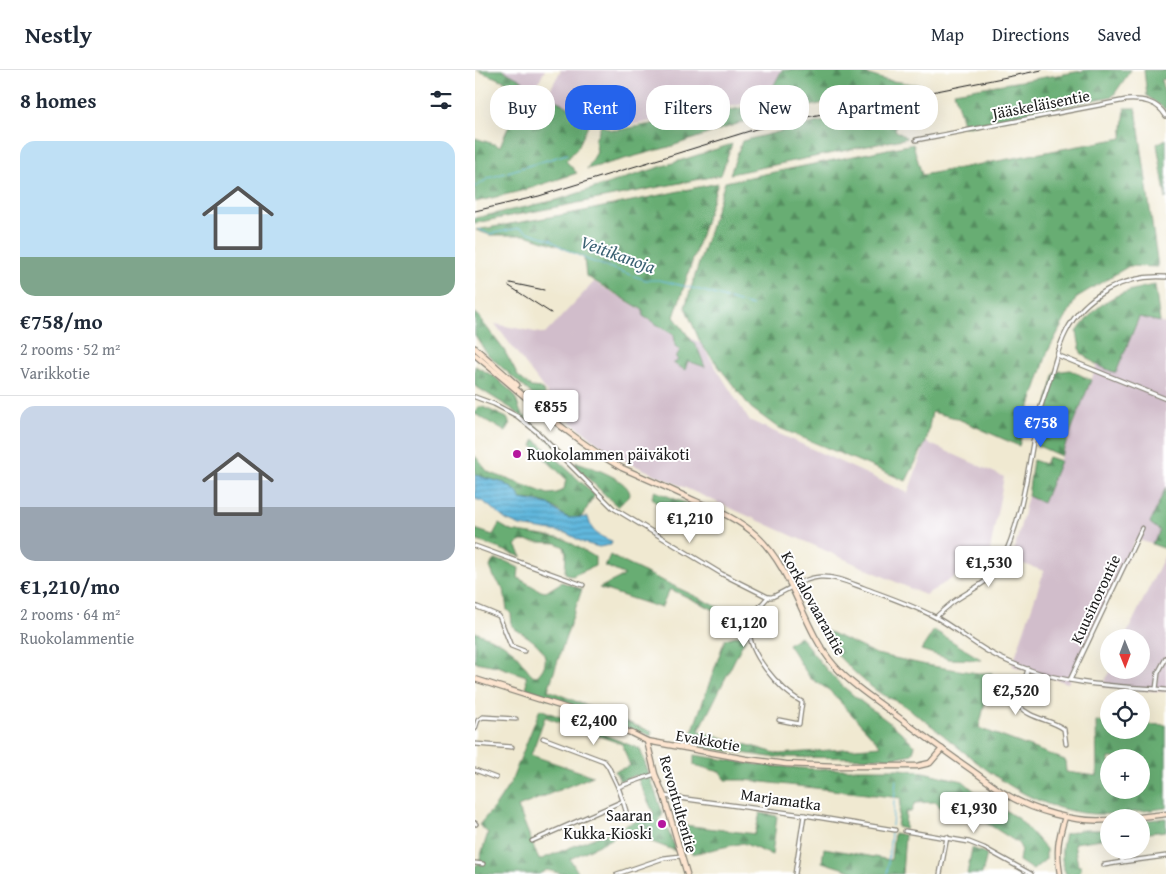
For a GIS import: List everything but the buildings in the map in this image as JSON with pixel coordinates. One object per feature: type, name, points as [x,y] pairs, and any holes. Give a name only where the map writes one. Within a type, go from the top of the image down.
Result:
[{"type":"street","name":"Jääskeläisentie","points":[[916,140],[1126,100],[1138,99],[1152,102],[1166,116]]},
{"type":"street","points":[[936,617],[993,575],[999,566],[1024,497],[1036,424],[1057,355],[1066,332],[1074,320],[1085,307],[1104,291],[1121,283],[1140,278],[1166,277]]},
{"type":"street","name":"Korkalovaarantie","points":[[475,348],[523,392],[527,398]]},
{"type":"street","name":"Korkalovaarantie","points":[[475,355],[578,440],[607,459],[622,468],[720,512],[755,534],[776,558],[792,586],[819,643],[835,666],[860,688],[1005,794],[1024,803],[1065,817],[1100,821]]},
{"type":"street","points":[[1057,355],[1166,399]]},
{"type":"street","points":[[475,398],[509,412],[529,425],[605,500],[624,515],[722,574],[768,597],[783,593],[792,586],[819,576],[833,577],[936,617],[977,645],[1000,658],[1028,669],[1070,680],[1166,690]]},
{"type":"street","name":"Kuusinorontie","points":[[1070,680],[1142,528]]},
{"type":"street","points":[[475,546],[583,585]]},
{"type":"street","points":[[768,597],[751,621],[750,630],[753,646],[779,686],[802,702],[799,724],[779,720]]},
{"type":"street","points":[[475,606],[499,616],[511,646],[524,651]]},
{"type":"street","points":[[1156,689],[1158,673],[1166,658]]},
{"type":"street","points":[[1028,669],[1019,698],[1019,705],[1024,712],[1059,725],[1064,729],[1065,744]]},
{"type":"street","name":"Evakkotie","points":[[475,679],[570,710],[647,741],[746,759],[786,764],[917,766],[931,763],[942,749]]},
{"type":"street","points":[[475,728],[478,720],[483,717],[516,719]]},
{"type":"street","points":[[543,738],[605,761],[609,766],[627,811]]},
{"type":"street","name":"Revontultentie","points":[[647,741],[655,774],[664,796],[687,874]]},
{"type":"street","points":[[475,744],[512,747]]},
{"type":"street","points":[[475,770],[496,778]]},
{"type":"street","points":[[618,787],[655,774]]},
{"type":"street","name":"Marjamatka","points":[[664,796],[804,815],[895,830]]},
{"type":"street","points":[[532,841],[623,802]]},
{"type":"street","points":[[1150,816],[1166,814]]},
{"type":"street","points":[[795,874],[804,815]]},
{"type":"street","points":[[1060,874],[1057,855],[1058,842],[1065,817]]},
{"type":"street","points":[[905,831],[947,837],[976,844],[1031,874]]},
{"type":"street","points":[[940,874],[947,837]]},
{"type":"street","points":[[617,874],[664,858],[681,856]]},
{"type":"street","points":[[1104,865],[1166,856]]},
{"type":"street","points":[[475,863],[483,864]]},
{"type":"shaded area","points":[[503,70],[545,70],[537,85],[530,85]]},
{"type":"shaded area","points":[[561,70],[854,70],[879,78],[842,85],[819,85],[819,89],[809,91],[809,85],[740,85],[740,104],[730,106],[730,85],[646,85],[646,122],[636,124],[636,85],[565,85],[565,105],[555,100],[555,85],[553,85]]},
{"type":"shaded area","points":[[594,282],[701,344],[749,420],[908,493],[926,442],[1004,477],[989,556],[925,595],[616,457],[566,418],[495,324],[545,334]]},
{"type":"shaded area","points":[[1139,316],[1166,324],[1166,549],[1136,539],[1068,683],[1012,666],[1044,571],[1012,560],[1028,496],[1043,502],[1097,365],[1116,373]]},
{"type":"shaded area","points":[[1166,553],[1166,692],[1150,691],[1150,689],[1102,687],[1106,679],[1150,679],[1150,629],[1129,629]]},
{"type":"green space","points":[[476,70],[503,70],[529,85],[515,85]]},
{"type":"green space","points":[[782,70],[854,70],[885,80],[922,85],[819,85],[819,104],[809,106],[809,85],[774,85]]},
{"type":"green space","points":[[1088,70],[1131,70],[1113,96],[964,127],[954,92]]},
{"type":"green space","points":[[1144,70],[1166,70],[1166,79],[1161,80],[1166,100],[1166,110],[1147,96]]},
{"type":"green space","points":[[555,100],[565,105],[565,130],[586,130],[578,147],[566,161],[577,173],[525,190],[475,202],[475,138],[500,146],[507,130],[555,130]]},
{"type":"green space","points":[[740,108],[740,123],[730,126],[730,110]]},
{"type":"green space","points":[[1125,108],[1136,108],[1158,267],[1129,266],[1077,297],[1048,351],[1019,446],[956,418],[932,412],[926,442],[906,481],[777,427],[751,408],[701,344],[685,307],[725,182],[913,144],[922,175],[1122,138]]},
{"type":"green space","points":[[819,122],[819,130],[895,130],[907,138],[730,174],[742,141],[786,130],[809,130],[809,124]]},
{"type":"green space","points":[[646,125],[646,130],[719,130],[669,147],[587,169],[597,152],[595,140],[599,130],[636,130],[636,127]]},
{"type":"green space","points":[[1166,139],[1166,199],[1157,144]]},
{"type":"green space","points":[[732,144],[721,175],[475,223],[475,218],[557,200]]},
{"type":"green space","points":[[718,183],[674,317],[698,349],[705,367],[688,361],[685,370],[673,363],[678,361],[676,357],[680,350],[675,346],[674,335],[643,316],[643,310],[586,276],[584,258],[559,246],[526,235],[490,235],[476,230],[584,211]]},
{"type":"green space","points":[[1155,285],[1160,322],[1139,317],[1116,373],[1097,365],[1081,353],[1077,332],[1093,312],[1110,299],[1119,295]]},
{"type":"green space","points":[[475,312],[504,350],[518,376],[531,387],[541,388],[552,405],[549,408],[487,354],[475,335]]},
{"type":"green space","points":[[475,366],[495,377],[514,394],[521,413],[560,447],[562,451],[512,409],[475,386]]},
{"type":"green space","points":[[1070,370],[1091,380],[1061,456],[1036,445],[1055,372]]},
{"type":"green space","points":[[478,407],[483,407],[507,418],[510,424],[506,432],[475,414]]},
{"type":"green space","points":[[535,439],[595,495],[582,516],[576,518],[567,517],[547,503],[521,499],[516,491],[504,483],[475,475],[475,456],[488,472],[548,494],[557,493],[564,489],[566,479],[532,446]]},
{"type":"green space","points":[[1048,457],[1060,461],[1043,503],[1028,496],[1033,460],[1045,464]]},
{"type":"green space","points":[[576,462],[602,471],[618,480],[624,484],[630,495],[618,507],[578,469],[575,465]]},
{"type":"green space","points":[[1166,487],[1166,549],[1152,544],[1160,531],[1150,523]]},
{"type":"green space","points":[[655,491],[695,507],[699,518],[697,521],[658,506],[652,497]]},
{"type":"green space","points":[[499,524],[511,531],[564,539],[595,557],[595,566],[572,576],[565,573],[566,553],[564,547],[556,543],[521,541],[516,545],[522,557],[475,540],[475,529],[493,535]]},
{"type":"green space","points":[[610,555],[739,617],[720,630],[718,627],[725,615],[670,589],[661,608],[599,588],[625,575],[605,566]]},
{"type":"green space","points":[[496,560],[505,561],[519,568],[518,578],[541,591],[546,592],[562,582],[582,589],[548,690],[652,732],[651,736],[527,691],[526,676],[497,666],[475,662],[475,632],[502,643],[514,652],[532,675],[537,676],[543,668],[545,661],[541,648],[512,625],[511,614],[507,610],[504,590],[494,577],[490,567],[492,562]]},
{"type":"green space","points":[[821,628],[876,654],[931,666],[978,673],[992,673],[979,728],[1065,760],[1066,772],[1097,776],[1096,721],[1100,721],[1100,739],[1150,739],[1150,724],[1166,725],[1166,808],[1150,810],[1100,809],[1100,814],[1084,813],[1047,804],[1024,794],[983,767],[903,705],[883,695],[868,684],[835,651]]},
{"type":"green space","points":[[934,630],[982,660],[949,659],[921,650]]},
{"type":"green space","points":[[748,633],[699,731],[779,754],[881,746],[829,690],[810,678],[788,644],[800,636],[821,664],[839,683],[890,723],[915,746],[912,754],[893,758],[770,757],[700,747],[689,741],[725,639]]},
{"type":"green space","points":[[540,709],[640,749],[663,814],[658,822],[660,829],[668,830],[676,851],[641,838],[619,835],[570,859],[579,874],[563,874],[547,870],[539,874],[475,874],[475,866],[478,864],[488,833],[479,825],[496,805],[511,782]],"holes":[[[545,717],[622,744],[630,766],[615,771],[620,781],[636,775],[654,814],[539,860],[518,807],[593,776],[531,755]]]},
{"type":"green space","points":[[694,755],[760,765],[813,769],[900,769],[963,781],[986,801],[1002,808],[1020,820],[1046,849],[1046,859],[1033,870],[1019,861],[1021,848],[1018,843],[985,822],[947,817],[936,802],[915,803],[911,812],[906,812],[905,829],[897,827],[901,798],[745,780],[726,780],[720,772],[694,765]]},
{"type":"green space","points":[[760,813],[777,816],[772,855],[743,843],[692,854],[684,825],[755,834]]},
{"type":"green space","points":[[1166,818],[1166,831],[1150,833],[1150,820]]},
{"type":"green space","points":[[1080,830],[1100,830],[1100,839],[1074,843],[1078,866],[1082,866],[1079,874],[1066,874],[1062,854],[1065,834]]},
{"type":"green space","points":[[894,833],[905,835],[902,874],[860,874],[822,862],[824,848],[891,860]]},
{"type":"green space","points":[[972,848],[987,854],[982,874],[967,874]]},
{"type":"water","points":[[475,475],[504,483],[516,491],[521,499],[549,504],[568,518],[588,517],[593,530],[598,535],[612,541],[611,545],[599,547],[584,543],[566,533],[520,526],[506,520],[484,502],[475,499]]},
{"type":"waterway","points":[[475,187],[489,178],[567,154]]},
{"type":"waterway","name":"Veitikanoja","points":[[478,229],[489,234],[520,228],[552,240],[559,246],[588,260],[646,280],[659,280],[700,290],[752,306]]},
{"type":"waterway","points":[[892,826],[896,780]]},
{"type":"waterway","points":[[887,874],[891,833]]},
{"type":"railway","points":[[475,211],[539,196],[756,129],[1042,70]]},
{"type":"railway","points":[[510,283],[544,290]]},
{"type":"railway","points":[[509,286],[551,313]]},
{"type":"place","name":"Ruokolammen päiväkoti","points":[[517,454]]},
{"type":"place","name":"Saaran Kukka-Kioski","points":[[662,824]]}]
